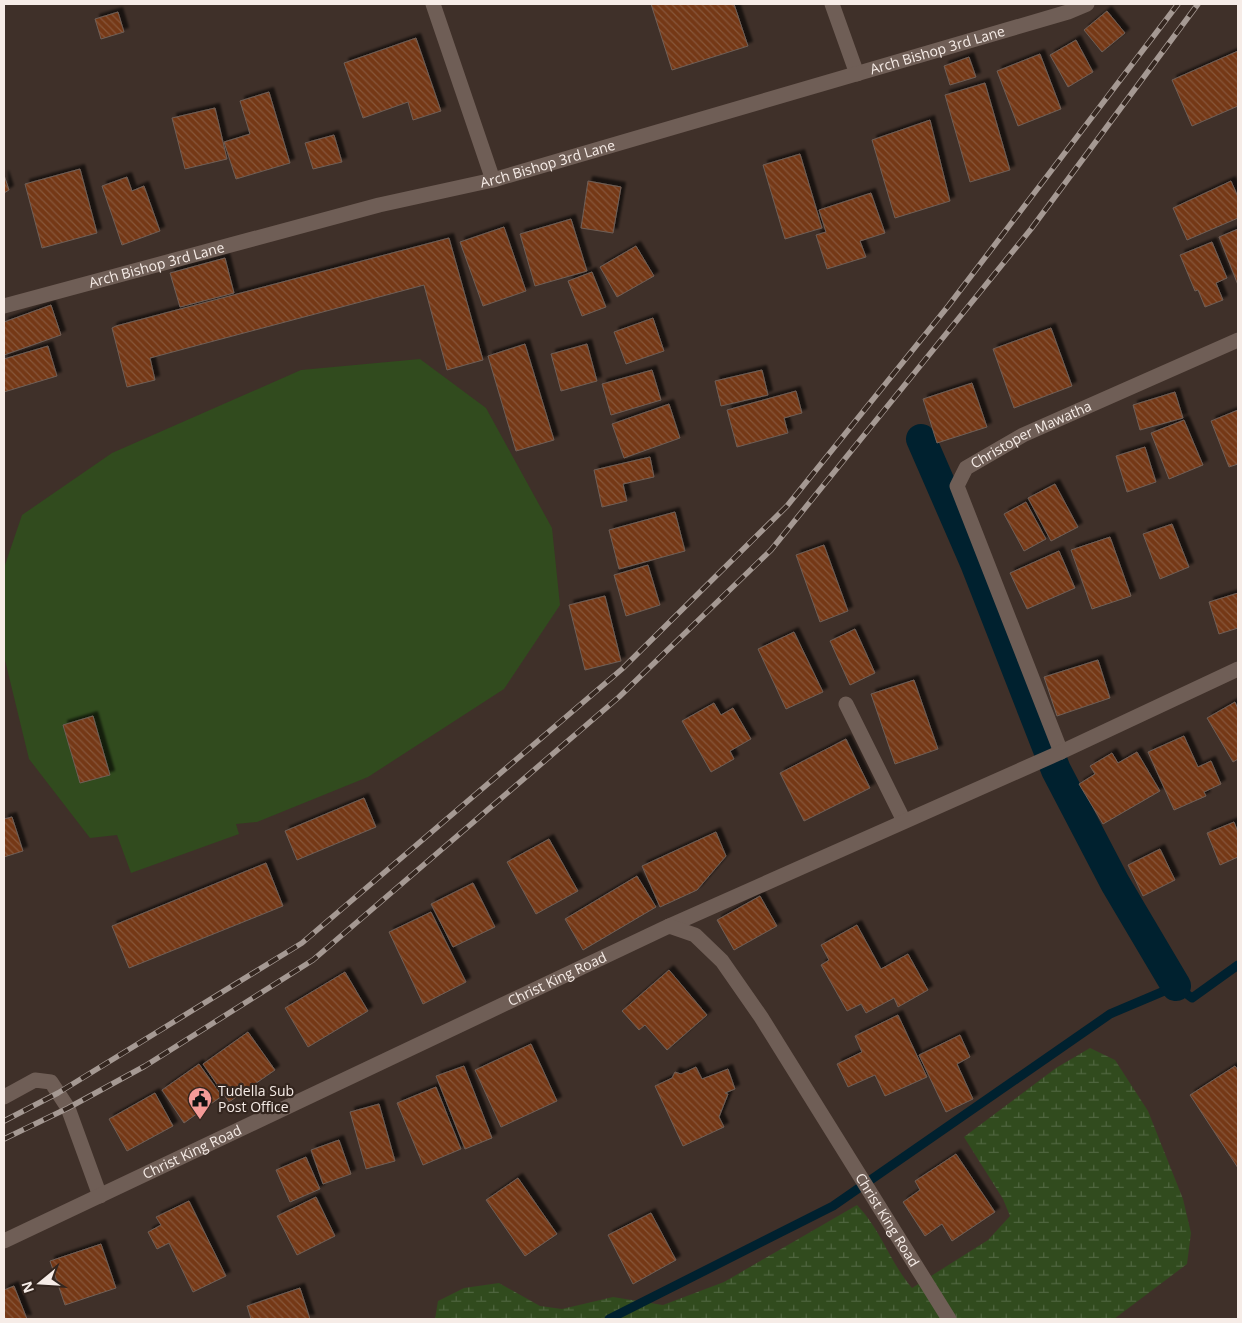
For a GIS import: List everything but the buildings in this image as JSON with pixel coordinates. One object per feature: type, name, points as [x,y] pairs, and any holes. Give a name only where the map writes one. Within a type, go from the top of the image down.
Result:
[{"type":"street","points":[[433,4],[493,180]]},
{"type":"street","points":[[832,4],[857,74]]},
{"type":"street","name":"Arch Bishop 3rd Lane","points":[[4,306],[379,205],[493,180],[1068,12],[1087,4]]},
{"type":"street","name":"Christoper Mawatha","points":[[1061,752],[957,486],[966,468],[1023,435],[1238,340]]},
{"type":"street","points":[[669,926],[1061,752],[1238,669]]},
{"type":"street","points":[[846,704],[904,821]]},
{"type":"street","name":"Christ King Road","points":[[4,1241],[669,926],[695,935],[722,961],[761,1017],[949,1319]]},
{"type":"street","points":[[4,1097],[35,1080],[51,1082],[68,1108],[100,1196]]},
{"type":"green space","points":[[420,359],[486,408],[552,528],[560,605],[504,689],[368,777],[257,822],[236,824],[239,834],[131,873],[117,835],[90,838],[29,759],[4,656],[4,568],[22,515],[112,453],[301,370]]},
{"type":"green space","points":[[1090,1048],[1115,1060],[1148,1111],[1183,1199],[1191,1233],[1187,1264],[1114,1319],[435,1319],[438,1301],[464,1288],[499,1283],[540,1306],[562,1309],[613,1297],[663,1305],[724,1282],[857,1205],[873,1225],[897,1267],[912,1288],[988,1240],[1010,1216],[1003,1199],[964,1137],[1056,1068]]},
{"type":"waterway","points":[[921,439],[975,563],[1056,770],[1115,883],[1176,986]]},
{"type":"waterway","points":[[609,1319],[833,1206],[1110,1014],[1176,986],[1192,998],[1238,965]]},
{"type":"railway","points":[[4,1121],[58,1093],[302,943],[622,669],[787,506],[949,305],[1178,4]]},
{"type":"railway","points":[[4,1139],[68,1108],[145,1066],[313,960],[619,697],[771,550],[1031,229],[1198,4]]},
{"type":"place","name":"Tudella Sub Post Office","points":[[200,1120]]}]
